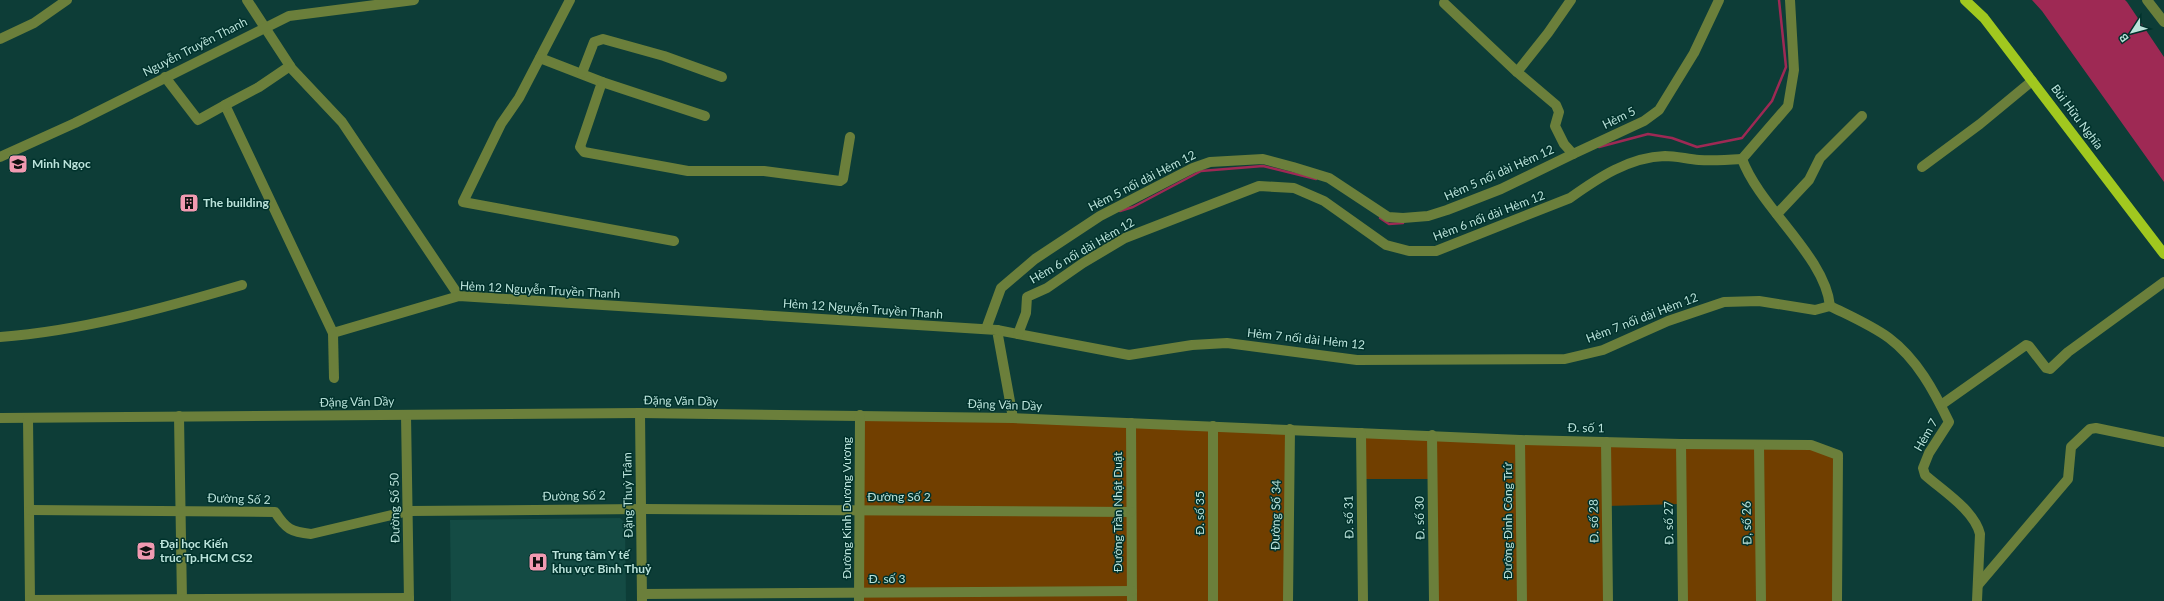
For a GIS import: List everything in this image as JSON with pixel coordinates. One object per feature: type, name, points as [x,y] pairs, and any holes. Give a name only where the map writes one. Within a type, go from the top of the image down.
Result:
[{"type":"main road","name":"Bùi Hữu Nghĩa","points":[[1965,0],[1984,18],[2164,254]]},
{"type":"street","points":[[0,39],[34,23],[67,0]]},
{"type":"street","points":[[247,0],[290,66],[342,122],[459,296]]},
{"type":"street","name":"Nguyễn Truyền Thanh","points":[[0,157],[75,124],[165,77],[289,16],[414,0]]},
{"type":"street","points":[[570,0],[519,98],[501,124],[463,202],[674,241]]},
{"type":"street","points":[[1517,72],[1548,33],[1570,0]]},
{"type":"street","name":"Hẻm 5","points":[[1574,154],[1644,121],[1659,110],[1694,53],[1719,0]]},
{"type":"street","points":[[1790,0],[1794,70],[1788,106],[1742,159],[1759,190],[1815,268],[1829,292],[1830,306]]},
{"type":"street","points":[[2147,0],[2164,22]]},
{"type":"street","points":[[1444,3],[1517,72],[1556,105],[1559,112],[1555,126],[1564,144],[1574,154]]},
{"type":"street","points":[[582,73],[594,42],[603,39],[664,56],[722,77]]},
{"type":"street","points":[[540,58],[602,82],[705,116]]},
{"type":"street","points":[[165,77],[198,120],[259,87],[290,66]]},
{"type":"street","points":[[1922,167],[1980,124],[2032,81]]},
{"type":"street","points":[[602,82],[580,147],[584,152],[688,171],[764,170],[840,181],[842,179],[850,138]]},
{"type":"street","points":[[225,106],[334,333],[334,378]]},
{"type":"street","points":[[1777,214],[1809,180],[1820,158],[1862,116]]},
{"type":"street","name":"Hẻm 5 nối dài Hẻm 12","points":[[986,329],[1001,288],[1035,259],[1100,216],[1193,168],[1210,162],[1263,159],[1300,169],[1329,178],[1388,217],[1403,218],[1428,216],[1447,210],[1501,189],[1574,154]]},
{"type":"street","name":"Hẻm 6 nối dài Hẻm 12","points":[[1018,334],[1026,313],[1027,297],[1047,288],[1082,263],[1124,238],[1152,226],[1201,210],[1259,186],[1294,188],[1324,201],[1386,245],[1409,251],[1436,251],[1570,198],[1585,187],[1626,164],[1665,156],[1699,160],[1742,159]]},
{"type":"street","points":[[1941,405],[2027,344],[2046,368],[2050,369],[2068,352],[2164,282]]},
{"type":"street","points":[[0,337],[24,335],[152,312],[242,285]]},
{"type":"street","name":"Hẻm 12 Nguyễn Truyền Thanh","points":[[334,333],[459,296],[997,330]]},
{"type":"street","name":"Hẻm 7 nối dài Hẻm 12","points":[[997,330],[1129,355],[1192,345],[1227,344],[1357,360],[1565,359],[1603,350],[1668,321],[1724,302],[1759,301],[1815,310],[1830,306]]},
{"type":"street","name":"Hẻm 7","points":[[1830,306],[1890,338],[1913,360],[1941,405],[1949,422],[1930,453],[1923,468],[1925,475],[1962,507],[1978,525],[1980,534],[1977,601]]},
{"type":"street","points":[[997,330],[1013,418]]},
{"type":"street","name":"Đặng Văn Dầy","points":[[0,418],[640,413],[860,415],[1013,418],[1361,433]]},
{"type":"street","name":"Đặng Thuỳ Trâm","points":[[640,413],[642,598]]},
{"type":"street","name":"Đường Số 50","points":[[406,415],[409,511],[409,599]]},
{"type":"street","name":"Đường Kinh Dương Vương","points":[[859,597],[860,415]]},
{"type":"street","points":[[179,416],[182,600]]},
{"type":"street","points":[[28,418],[30,600],[409,599]]},
{"type":"street","name":"Đường Trần Nhật Duật","points":[[1131,423],[1132,596]]},
{"type":"street","name":"Đ. số 35","points":[[1213,426],[1213,601]]},
{"type":"street","points":[[1978,584],[2068,479],[2071,447],[2090,429],[2096,428],[2164,442]]},
{"type":"street","name":"Đường Số 34","points":[[1288,601],[1290,429]]},
{"type":"street","name":"Đ. số 1","points":[[1361,433],[1520,440],[1681,444],[1811,445],[1838,455],[1837,599]]},
{"type":"street","name":"Đ. số 31","points":[[1361,433],[1363,601]]},
{"type":"street","name":"Đ. số 30","points":[[1432,435],[1434,601]]},
{"type":"street","name":"Đường Đinh Công Trứ","points":[[1520,440],[1522,601]]},
{"type":"street","name":"Đ. số 28","points":[[1606,442],[1608,601]]},
{"type":"street","name":"Đ. số 27","points":[[1681,444],[1683,601]]},
{"type":"street","name":"Đ, số 26","points":[[1759,445],[1761,601]]},
{"type":"street","name":"Đường Số 2","points":[[30,510],[181,510],[275,512],[284,525],[296,532],[311,534],[409,511],[642,509],[1131,512]]},
{"type":"street","name":"Đ. số 3","points":[[642,598],[1132,596]]},
{"type":"shaded area","points":[[2032,0],[2125,0],[2127,2],[2164,57],[2164,182],[2042,11]]},
{"type":"shaded area","points":[[860,415],[1290,429],[1288,601],[859,601]]},
{"type":"shaded area","points":[[1361,433],[1811,445],[1838,455],[1837,601],[1683,601],[1681,504],[1607,506],[1608,601],[1434,601],[1432,479],[1362,479]]},
{"type":"shaded area","name":"Trung tâm Y tế khu vực Bình Thuỷ","points":[[620,518],[625,523],[626,601],[451,601],[450,520]]},
{"type":"waterway","points":[[1599,147],[1648,134],[1672,138],[1697,147],[1742,138],[1772,101],[1786,67],[1779,0]]},
{"type":"waterway","points":[[1120,211],[1133,207],[1201,171],[1263,166],[1316,179]]},
{"type":"waterway","points":[[1380,218],[1389,224],[1403,223]]},
{"type":"place","name":"Minh Ngọc","points":[[18,164]]},
{"type":"place","name":"The building","points":[[189,203]]},
{"type":"place","name":"Đại học Kiến trúc Tp.HCM CS2","points":[[146,551]]},
{"type":"place","name":"Trung tâm Y tế khu vực Bình Thuỷ","points":[[538,562]]}]
